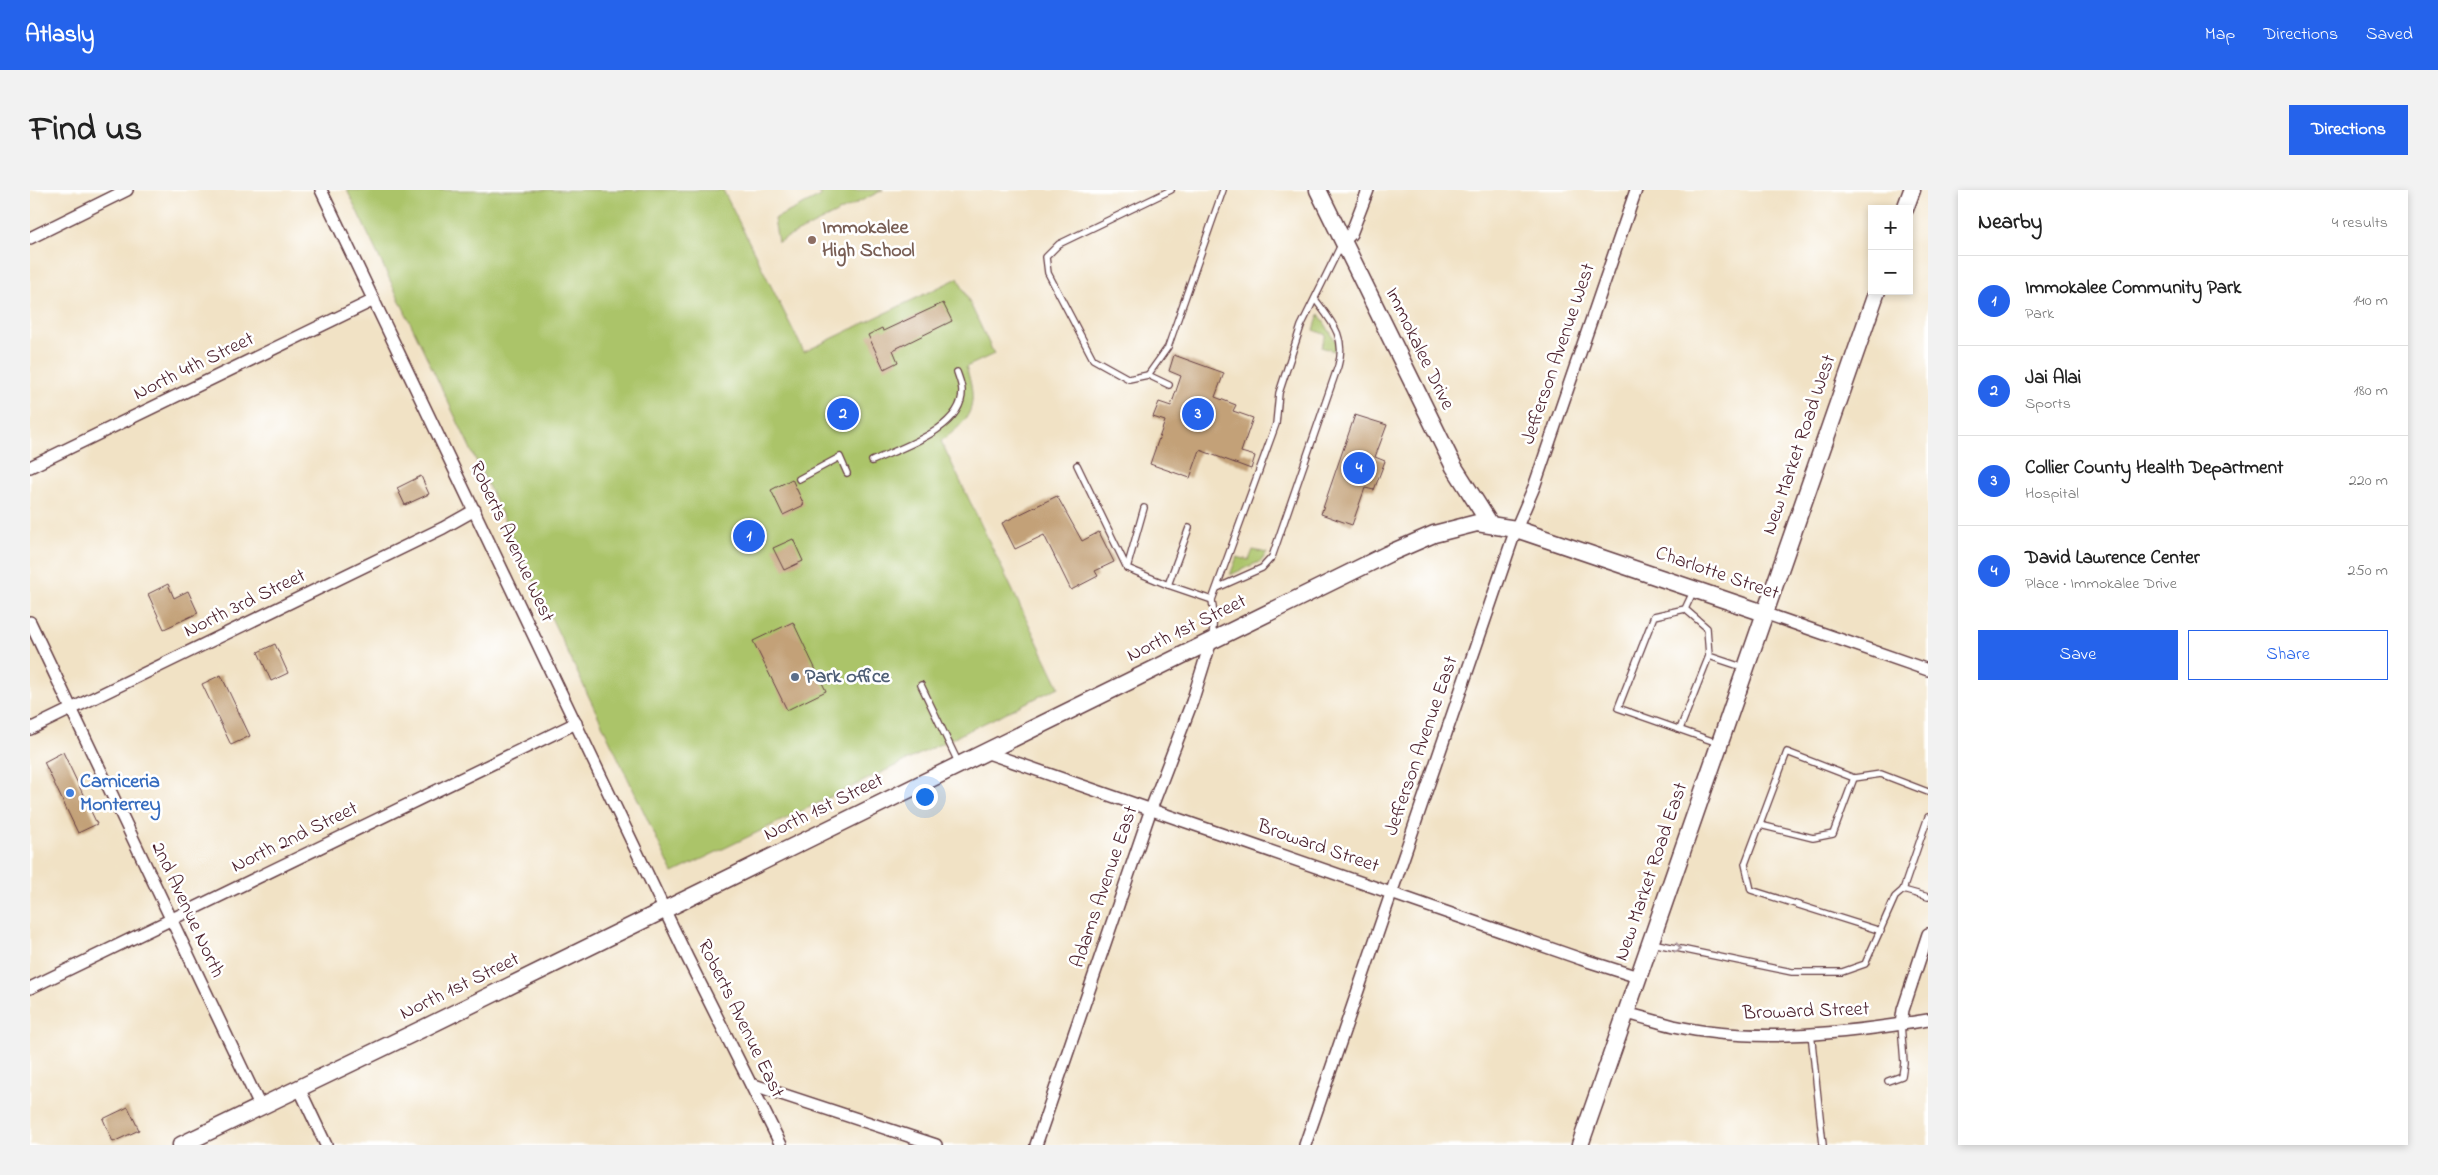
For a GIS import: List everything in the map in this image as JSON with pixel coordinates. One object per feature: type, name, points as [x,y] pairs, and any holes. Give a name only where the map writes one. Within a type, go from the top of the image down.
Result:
[{"type":"street","points":[[30,238],[127,190]]},
{"type":"street","name":"Roberts Avenue West","points":[[322,190],[665,910]]},
{"type":"street","name":"Immokalee Drive","points":[[1318,190],[1454,467],[1490,524]]},
{"type":"street","points":[[1343,242],[1351,234],[1368,190]]},
{"type":"street","name":"Jefferson Avenue West","points":[[1516,529],[1534,487],[1636,190]]},
{"type":"street","points":[[1907,205],[1912,190]]},
{"type":"street","name":"New Market Road West","points":[[1764,613],[1876,295]]},
{"type":"street","name":"North 4th Street","points":[[30,467],[374,300]]},
{"type":"street","name":"North 3rd Street","points":[[30,729],[443,528],[475,510]]},
{"type":"street","name":"North 1st Street","points":[[181,1145],[665,910],[1388,554],[1434,534],[1477,522],[1490,524]]},
{"type":"street","name":"Charlotte Street","points":[[1490,524],[1516,529],[1928,670]]},
{"type":"street","name":"Jefferson Avenue East","points":[[1305,1145],[1516,529]]},
{"type":"street","name":"New Market Road East","points":[[1580,1145],[1764,613]]},
{"type":"street","name":"2nd Avenue North","points":[[30,622],[260,1106]]},
{"type":"street","name":"Adams Avenue East","points":[[1036,1145],[1152,809],[1192,702],[1211,641]]},
{"type":"street","name":"North 2nd Street","points":[[30,988],[576,723]]},
{"type":"street","name":"Broward Street","points":[[985,752],[1581,959],[1638,976]]},
{"type":"street","name":"Roberts Avenue East","points":[[665,910],[781,1145]]},
{"type":"street","points":[[1901,1024],[1908,995],[1928,934]]},
{"type":"street","name":"Broward Street","points":[[1626,1013],[1675,1026],[1727,1032],[1782,1035],[1868,1030],[1928,1020]]},
{"type":"street","points":[[751,1084],[936,1145]]},
{"type":"street","points":[[300,1088],[326,1145]]},
{"type":"lane","points":[[1169,386],[1148,375],[1129,379],[1093,359],[1048,273],[1046,257],[1059,244],[1172,190]]},
{"type":"lane","points":[[1148,375],[1168,347],[1223,190]]},
{"type":"lane","points":[[1211,641],[1214,615],[1212,600],[1276,424],[1279,393],[1301,326],[1343,242]]},
{"type":"lane","points":[[1217,588],[1262,568],[1272,557],[1338,366],[1342,353],[1338,331],[1315,299]]},
{"type":"lane","points":[[872,461],[947,424],[957,412],[962,392],[957,372]]},
{"type":"lane","points":[[799,480],[840,457],[848,473]]},
{"type":"lane","points":[[1077,465],[1127,568],[1212,600]]},
{"type":"lane","points":[[1127,568],[1144,508]]},
{"type":"lane","points":[[1168,585],[1189,528]]},
{"type":"lane","points":[[1685,609],[1694,590]]},
{"type":"lane","points":[[1680,729],[1709,656],[1707,628],[1685,609]]},
{"type":"lane","points":[[1685,609],[1654,616],[1618,708],[1719,743]]},
{"type":"lane","points":[[1709,656],[1745,668]]},
{"type":"lane","points":[[921,686],[959,764]]},
{"type":"lane","points":[[1881,931],[1750,890],[1745,864],[1787,752],[1854,778],[1881,774],[1928,792]]},
{"type":"lane","points":[[1760,825],[1813,838],[1833,834],[1854,778]]},
{"type":"lane","points":[[1650,943],[1792,972],[1842,972],[1865,964],[1895,897],[1903,890],[1928,817]]},
{"type":"lane","points":[[1903,890],[1928,897]]},
{"type":"lane","points":[[1888,1081],[1902,1076],[1904,1063],[1901,1024]]},
{"type":"lane","points":[[1811,1033],[1823,1145]]},
{"type":"green space","points":[[347,190],[723,190],[804,352],[958,278],[994,354],[966,367],[972,392],[970,410],[960,426],[941,441],[1059,687],[673,873]]},
{"type":"green space","points":[[811,190],[883,190],[778,242],[774,219],[821,196],[821,194]]},
{"type":"green space","points":[[1319,314],[1338,345],[1334,351],[1321,347],[1326,335],[1314,330]]},
{"type":"green space","points":[[1253,550],[1267,553],[1261,561],[1230,575],[1237,557],[1249,560]]},
{"type":"building","points":[[943,303],[952,321],[893,350],[898,362],[884,369],[868,335],[882,328],[883,331]]},
{"type":"building","points":[[1174,355],[1224,373],[1215,397],[1236,405],[1233,411],[1253,418],[1241,452],[1255,456],[1251,469],[1200,450],[1190,478],[1150,464],[1165,421],[1153,417],[1159,402],[1171,406],[1181,376],[1169,371]]},
{"type":"building","points":[[1355,415],[1387,425],[1375,457],[1385,461],[1374,490],[1365,488],[1352,525],[1321,514]]},
{"type":"building","points":[[421,476],[429,494],[405,505],[397,488]]},
{"type":"building","points":[[792,479],[804,505],[783,515],[771,490]]},
{"type":"building","points":[[1057,496],[1082,541],[1099,532],[1114,562],[1095,571],[1098,576],[1071,590],[1044,535],[1015,549],[1002,523]]},
{"type":"building","points":[[793,539],[803,561],[784,570],[773,548]]},
{"type":"building","points":[[168,584],[174,598],[188,591],[198,613],[164,629],[148,594]]},
{"type":"building","name":"Park office","points":[[793,622],[826,691],[787,710],[753,641]]},
{"type":"building","points":[[275,644],[288,673],[271,681],[258,652]]},
{"type":"building","points":[[221,675],[250,736],[231,745],[202,684]]},
{"type":"building","name":"Carniceria Monterrey","points":[[63,752],[97,824],[78,833],[44,762]]},
{"type":"building","points":[[128,1107],[139,1130],[113,1142],[103,1119]]},
{"type":"place","name":"Immokalee High School","points":[[812,240]]},
{"type":"place","name":"Jai Alai","points":[[843,414]]},
{"type":"place","name":"Collier County Health Department","points":[[1198,414]]},
{"type":"place","name":"David Lawrence Center","points":[[1359,468]]},
{"type":"place","name":"Immokalee Community Park","points":[[749,536]]},
{"type":"place","name":"Park office","points":[[795,677]]},
{"type":"place","name":"Carniceria Monterrey","points":[[70,793]]}]
